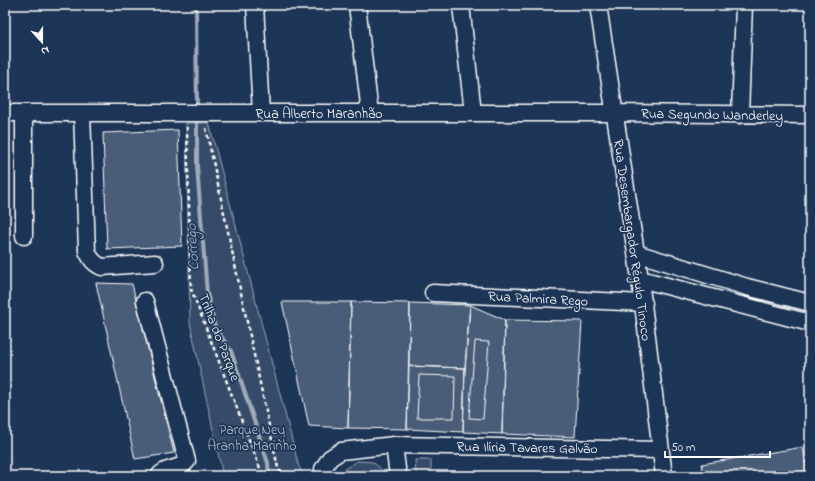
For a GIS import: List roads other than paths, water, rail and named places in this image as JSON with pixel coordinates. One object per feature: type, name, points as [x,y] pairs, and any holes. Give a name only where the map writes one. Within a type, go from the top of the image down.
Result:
[{"type":"street","points":[[255,5],[261,113]]},
{"type":"street","points":[[357,5],[370,113]]},
{"type":"street","points":[[461,5],[473,113]]},
{"type":"street","name":"Rua Desembargador Régulo Tinoco","points":[[598,5],[644,303],[664,476]]},
{"type":"street","points":[[740,114],[744,5]]},
{"type":"street","name":"Rua Alberto Maranhão","points":[[5,113],[82,113],[185,120],[209,120],[261,113],[614,113]]},
{"type":"street","points":[[24,113],[24,236]]},
{"type":"street","points":[[82,113],[87,250],[91,259],[95,264],[102,267],[155,263]]},
{"type":"street","name":"Rua Segundo Wanderley","points":[[614,113],[810,115]]},
{"type":"street","points":[[636,253],[746,287],[810,304]]},
{"type":"street","points":[[640,279],[742,307],[810,323]]},
{"type":"street","points":[[742,307],[746,287]]},
{"type":"street","name":"Rua Palmira Rego","points":[[433,293],[644,303]]},
{"type":"street","points":[[145,301],[187,461],[177,468],[169,468],[162,472],[159,476]]},
{"type":"street","points":[[394,445],[398,476]]},
{"type":"street","name":"Rua Ilíria Tavares Galvão","points":[[324,476],[323,469],[330,458],[341,451],[394,445],[660,450]]},
{"type":"waterway","name":"Corrego","points":[[196,5],[197,111]]},
{"type":"waterway","name":"Corrego","points":[[197,117],[197,167],[207,293],[215,327],[231,351],[268,463],[269,476]]},
{"type":"park label","name":"Parque Ney Aranha Marinho","points":[[252,438]]}]
